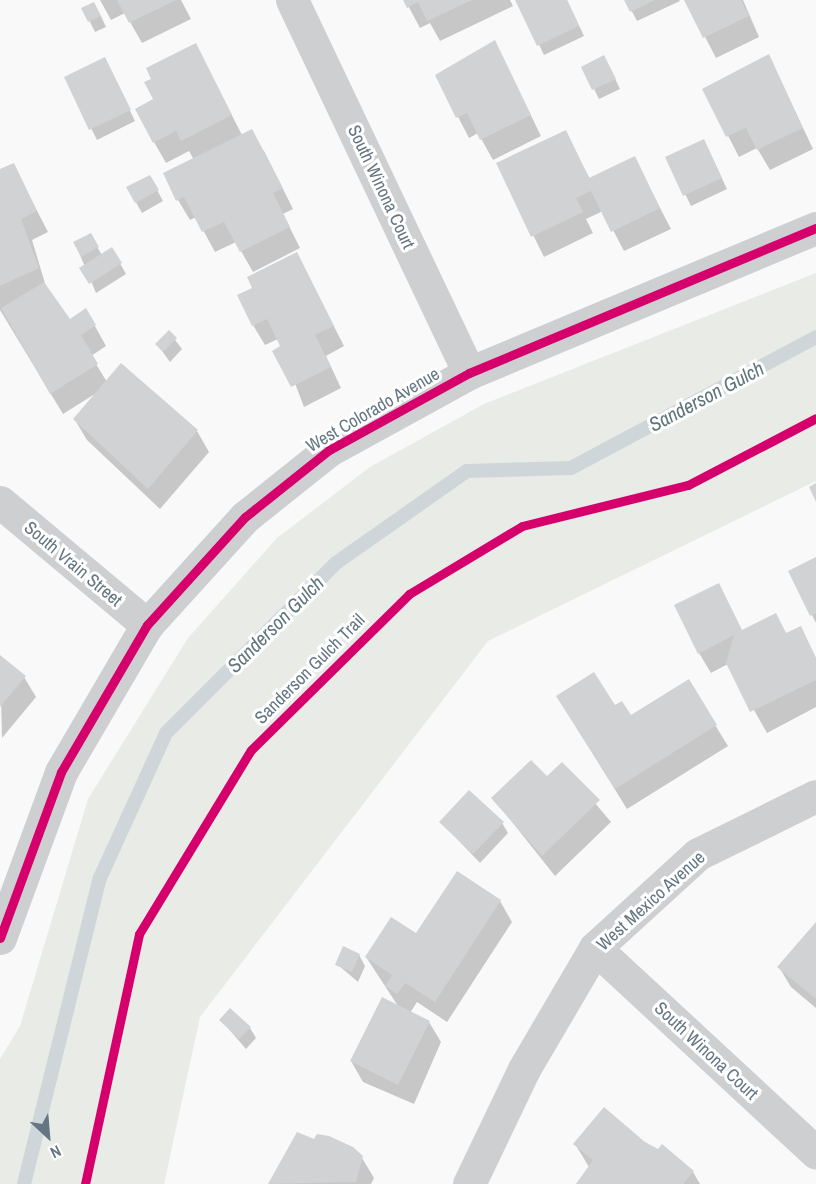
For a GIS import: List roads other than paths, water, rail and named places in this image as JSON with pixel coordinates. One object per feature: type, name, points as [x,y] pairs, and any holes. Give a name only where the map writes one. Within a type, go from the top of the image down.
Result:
[{"type":"street","name":"South Winona Court","points":[[292,0],[469,373]]},
{"type":"street","name":"West Colorado Avenue","points":[[0,938],[61,772],[147,625],[245,517],[329,450],[469,373],[816,228]]},
{"type":"street","name":"South Vrain Street","points":[[0,502],[147,625]]},
{"type":"street","name":"West Mexico Avenue","points":[[469,1184],[524,1070],[595,948],[698,854],[816,796]]},
{"type":"street","name":"South Winona Court","points":[[595,948],[816,1153]]},
{"type":"waterway","name":"Sanderson Gulch","points":[[24,1184],[100,878],[166,733],[336,563],[467,471],[571,468],[816,337]]}]
